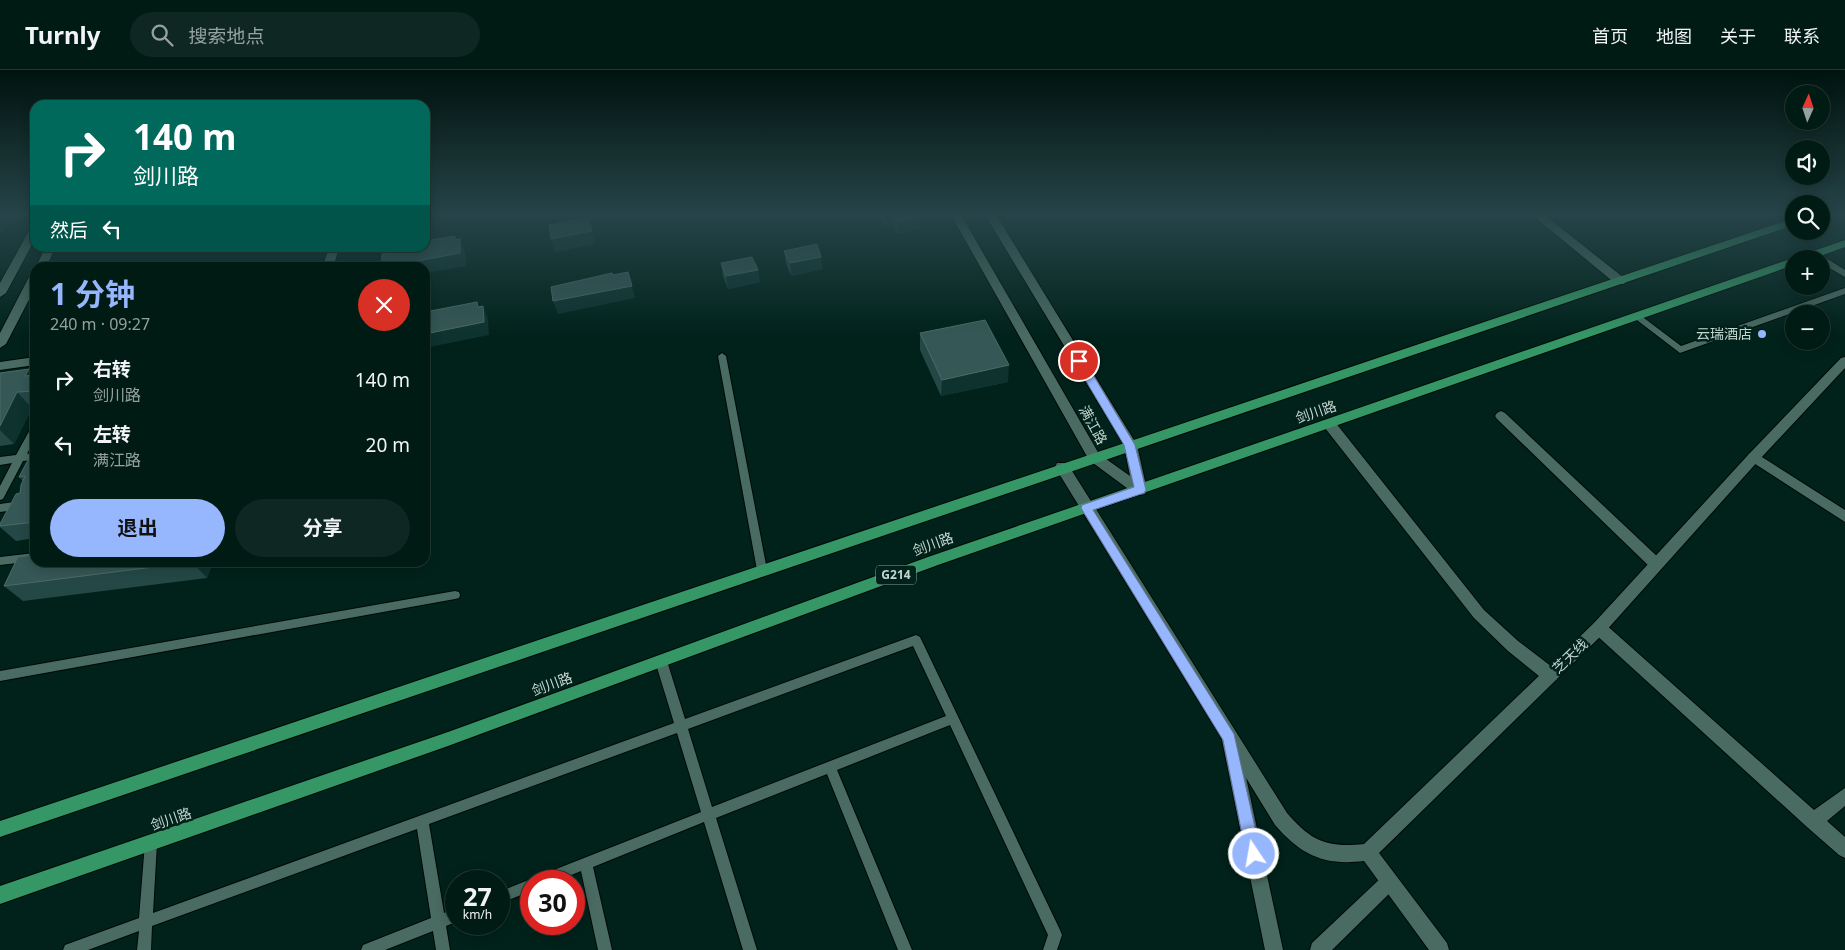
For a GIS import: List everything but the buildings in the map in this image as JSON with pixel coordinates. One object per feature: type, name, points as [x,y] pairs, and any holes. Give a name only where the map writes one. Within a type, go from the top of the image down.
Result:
[{"type":"highway","name":"剑川路","points":[[0,829],[1094,457],[1698,254]]},
{"type":"highway","name":"剑川路","points":[[0,895],[448,739],[933,561],[1785,265]]},
{"type":"street","points":[[0,293],[21,254]]},
{"type":"street","name":"满江路","points":[[978,254],[1094,457],[1140,490]]},
{"type":"street","name":"满江路","points":[[1013,254],[1130,445],[1140,490]]},
{"type":"street","points":[[1586,254],[1620,281]]},
{"type":"street","points":[[0,344],[30,287]]},
{"type":"street","name":"芝天线","points":[[1368,852],[1598,628],[1754,457],[1845,361]]},
{"type":"street","points":[[0,366],[30,362]]},
{"type":"street","points":[[1501,416],[1656,564]]},
{"type":"street","points":[[1330,424],[1479,614],[1513,646],[1550,675]]},
{"type":"street","points":[[1754,457],[1845,518]]},
{"type":"street","points":[[1062,468],[1281,819],[1301,841],[1325,852],[1344,855],[1368,852],[1440,950]]},
{"type":"street","points":[[1598,628],[1845,849]]},
{"type":"street","points":[[1229,738],[1274,950]]},
{"type":"street","points":[[1813,821],[1845,796]]},
{"type":"street","points":[[1319,950],[1390,882]]},
{"type":"lane","points":[[1830,264],[1845,274]]},
{"type":"lane","points":[[1637,317],[1680,350],[1845,291]]},
{"type":"lane","points":[[722,356],[762,570]]},
{"type":"lane","points":[[0,496],[30,437]]},
{"type":"lane","points":[[0,461],[30,457]]},
{"type":"lane","points":[[0,508],[30,504]]},
{"type":"lane","points":[[0,561],[30,558]]},
{"type":"lane","points":[[0,676],[456,596]]},
{"type":"lane","points":[[70,950],[916,640],[1055,935],[1050,950]]},
{"type":"lane","points":[[661,661],[750,950]]},
{"type":"lane","points":[[570,870],[952,718]]},
{"type":"lane","points":[[830,767],[905,950]]},
{"type":"lane","points":[[422,821],[443,950]]},
{"type":"lane","points":[[144,950],[151,843]]},
{"type":"lane","points":[[586,864],[605,950]]},
{"type":"lane","points":[[368,950],[445,919]]},
{"type":"place","name":"云瑞酒店","points":[[1762,334]]},
{"type":"route","points":[[1079,361],[1130,445],[1140,490],[1086,508],[1229,738],[1254,854]]}]
